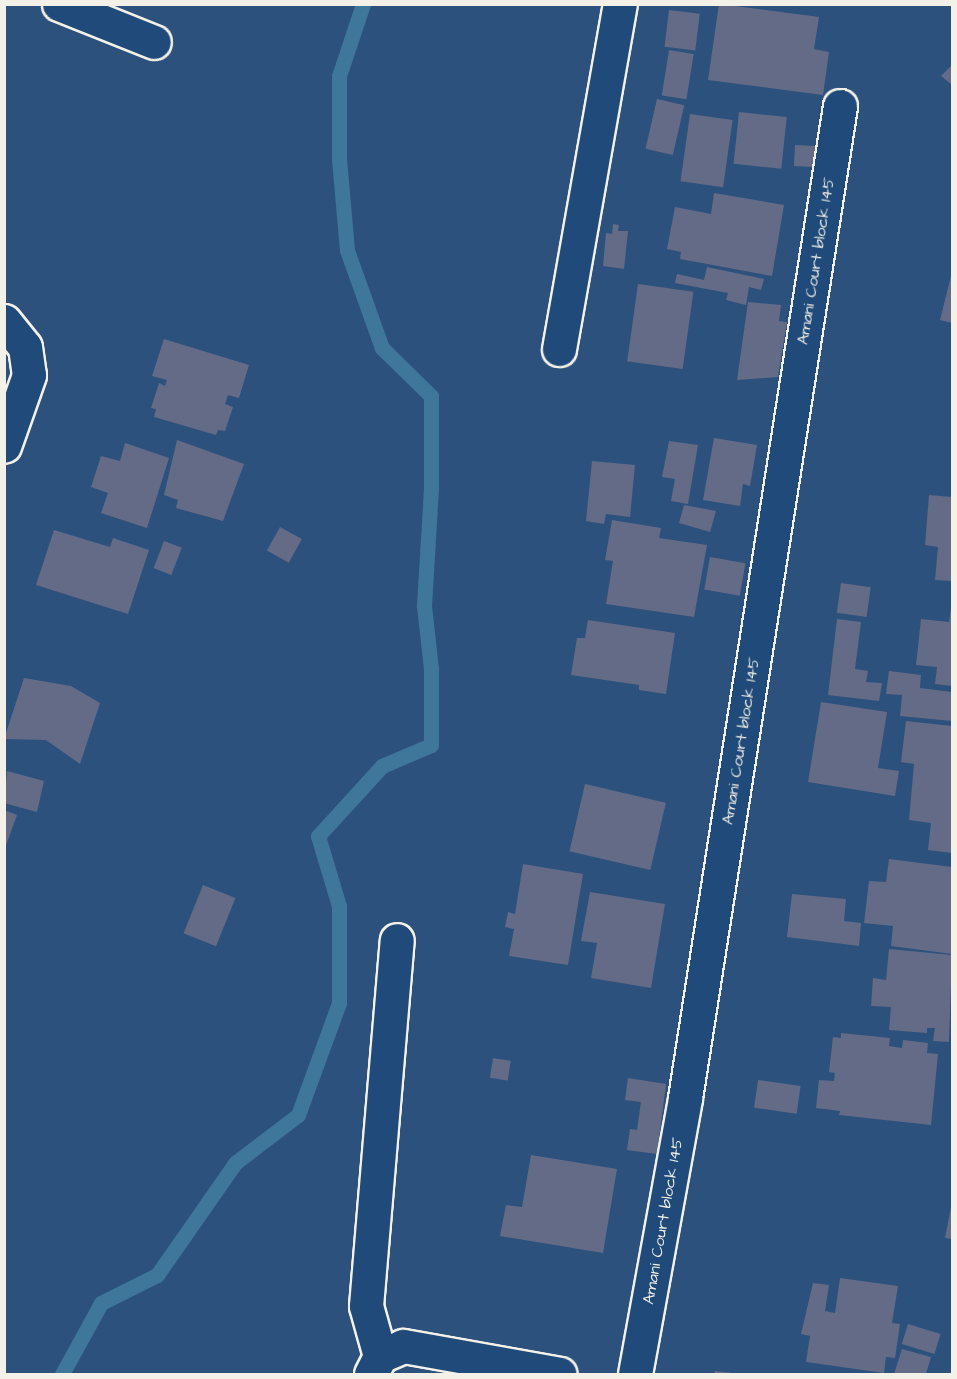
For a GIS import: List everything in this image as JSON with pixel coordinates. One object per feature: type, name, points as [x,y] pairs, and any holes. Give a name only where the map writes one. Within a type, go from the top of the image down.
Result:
[{"type":"street","points":[[58,4],[154,42]]},
{"type":"street","points":[[559,349],[620,4]]},
{"type":"street","name":"Amani Court block 145","points":[[635,1374],[687,1086],[840,106]]},
{"type":"street","points":[[4,321],[25,347],[29,375],[4,446]]},
{"type":"street","points":[[397,940],[366,1306],[376,1365],[403,1346],[560,1374]]},
{"type":"building","points":[[719,4],[819,17],[814,49],[829,52],[823,95],[708,80]]},
{"type":"building","points":[[669,10],[700,14],[695,51],[664,47]]},
{"type":"building","points":[[669,50],[694,54],[686,99],[662,95]]},
{"type":"building","points":[[952,65],[952,85],[941,76]]},
{"type":"building","points":[[657,99],[684,105],[673,155],[646,149]]},
{"type":"building","points":[[739,112],[787,117],[781,169],[734,164]]},
{"type":"building","points":[[690,114],[733,120],[723,187],[681,181]]},
{"type":"building","points":[[795,145],[830,147],[829,168],[794,166]]},
{"type":"building","points":[[714,193],[784,205],[772,276],[680,259],[681,252],[667,249],[675,207],[711,214]]},
{"type":"building","points":[[613,224],[619,225],[618,231],[628,231],[624,269],[603,266],[606,233],[612,234]]},
{"type":"building","points":[[707,267],[764,279],[761,290],[749,287],[746,305],[726,300],[728,293],[675,283],[677,274],[704,280]]},
{"type":"building","points":[[952,272],[952,323],[940,320]]},
{"type":"building","points":[[638,284],[693,292],[683,369],[627,361]]},
{"type":"building","points":[[748,302],[781,305],[779,321],[787,322],[778,377],[737,380]]},
{"type":"building","points":[[164,339],[249,365],[239,398],[228,395],[225,404],[233,407],[225,431],[218,430],[216,435],[154,417],[156,409],[151,408],[159,383],[165,386],[167,380],[152,376]]},
{"type":"building","points":[[714,438],[757,445],[750,486],[743,484],[740,506],[703,500]]},
{"type":"building","points":[[177,440],[244,464],[223,521],[176,508],[178,500],[164,495]]},
{"type":"building","points":[[669,441],[698,445],[688,504],[671,501],[675,479],[662,477]]},
{"type":"building","points":[[125,443],[169,458],[147,528],[101,513],[108,493],[91,487],[101,456],[120,461]]},
{"type":"building","points":[[592,461],[635,465],[630,517],[606,514],[604,524],[586,521]]},
{"type":"building","points":[[929,495],[952,497],[952,581],[935,580],[938,547],[925,545]]},
{"type":"building","points":[[684,505],[716,511],[710,532],[679,523]]},
{"type":"building","points":[[612,520],[661,528],[659,538],[707,545],[694,617],[606,604],[613,561],[605,560]]},
{"type":"building","points":[[280,527],[302,539],[289,563],[267,551]]},
{"type":"building","points":[[54,530],[110,547],[113,538],[149,550],[128,614],[36,585]]},
{"type":"building","points":[[164,541],[182,548],[171,575],[154,568]]},
{"type":"building","points":[[710,557],[745,563],[740,596],[704,589]]},
{"type":"building","points":[[841,583],[871,587],[867,617],[837,613]]},
{"type":"building","points":[[951,608],[952,686],[935,684],[937,667],[916,665],[921,619],[949,622]]},
{"type":"building","points":[[837,619],[861,622],[855,669],[868,671],[866,682],[882,683],[879,701],[828,695]]},
{"type":"building","points":[[588,620],[675,633],[666,694],[639,690],[639,685],[571,675],[577,638],[585,638]]},
{"type":"building","points":[[889,671],[921,675],[920,688],[952,692],[952,721],[900,716],[902,695],[886,694]]},
{"type":"building","points":[[24,678],[71,686],[100,703],[80,764],[46,740],[4,739]]},
{"type":"building","points":[[821,702],[887,712],[878,768],[899,771],[895,796],[808,782]]},
{"type":"building","points":[[906,721],[952,726],[952,853],[928,850],[931,823],[909,820],[914,764],[901,762]]},
{"type":"building","points":[[7,771],[44,781],[37,812],[4,803]]},
{"type":"building","points":[[585,784],[666,803],[650,870],[569,851]]},
{"type":"building","points":[[4,810],[17,815],[5,848],[4,848]]},
{"type":"building","points":[[889,859],[952,867],[952,954],[891,946],[893,926],[864,923],[869,881],[886,882]]},
{"type":"building","points":[[523,864],[583,874],[568,965],[509,956],[514,929],[505,927],[508,912],[515,914]]},
{"type":"building","points":[[203,885],[235,898],[216,946],[184,933]]},
{"type":"building","points":[[590,892],[665,904],[651,988],[591,978],[597,943],[581,941]]},
{"type":"building","points":[[792,894],[846,899],[844,921],[861,923],[859,946],[787,937]]},
{"type":"building","points":[[889,949],[952,955],[949,1042],[933,1041],[935,1028],[927,1028],[927,1033],[889,1030],[891,1007],[871,1006],[873,978],[886,980]]},
{"type":"building","points":[[841,1033],[890,1038],[889,1046],[902,1048],[903,1040],[928,1043],[927,1053],[938,1054],[931,1125],[839,1115],[840,1111],[816,1108],[819,1080],[834,1081],[835,1073],[829,1072],[833,1037],[841,1038]]},
{"type":"building","points":[[493,1058],[511,1061],[508,1081],[490,1078]]},
{"type":"building","points":[[628,1078],[666,1084],[657,1154],[627,1150],[630,1129],[637,1130],[641,1102],[625,1100]]},
{"type":"building","points":[[758,1080],[801,1086],[797,1114],[754,1108]]},
{"type":"building","points":[[531,1155],[617,1169],[603,1253],[500,1236],[506,1205],[522,1207]]},
{"type":"building","points":[[952,1207],[952,1239],[945,1238]]},
{"type":"building","points":[[840,1278],[898,1286],[892,1323],[900,1324],[895,1358],[886,1357],[884,1373],[806,1362],[810,1336],[801,1334],[813,1283],[829,1285],[825,1311],[835,1313]]},
{"type":"building","points":[[908,1324],[941,1334],[934,1354],[902,1344]]},
{"type":"building","points":[[902,1349],[931,1357],[926,1374],[894,1374]]},
{"type":"building","points":[[715,1371],[732,1373],[732,1374],[714,1374]]},
{"type":"waterway","points":[[62,1374],[101,1303],[157,1275],[235,1163],[298,1115],[339,1003],[339,906],[318,836],[382,766],[431,745],[431,669],[424,606],[431,487],[431,396],[382,348],[347,250],[339,159],[339,76],[363,4]]}]
